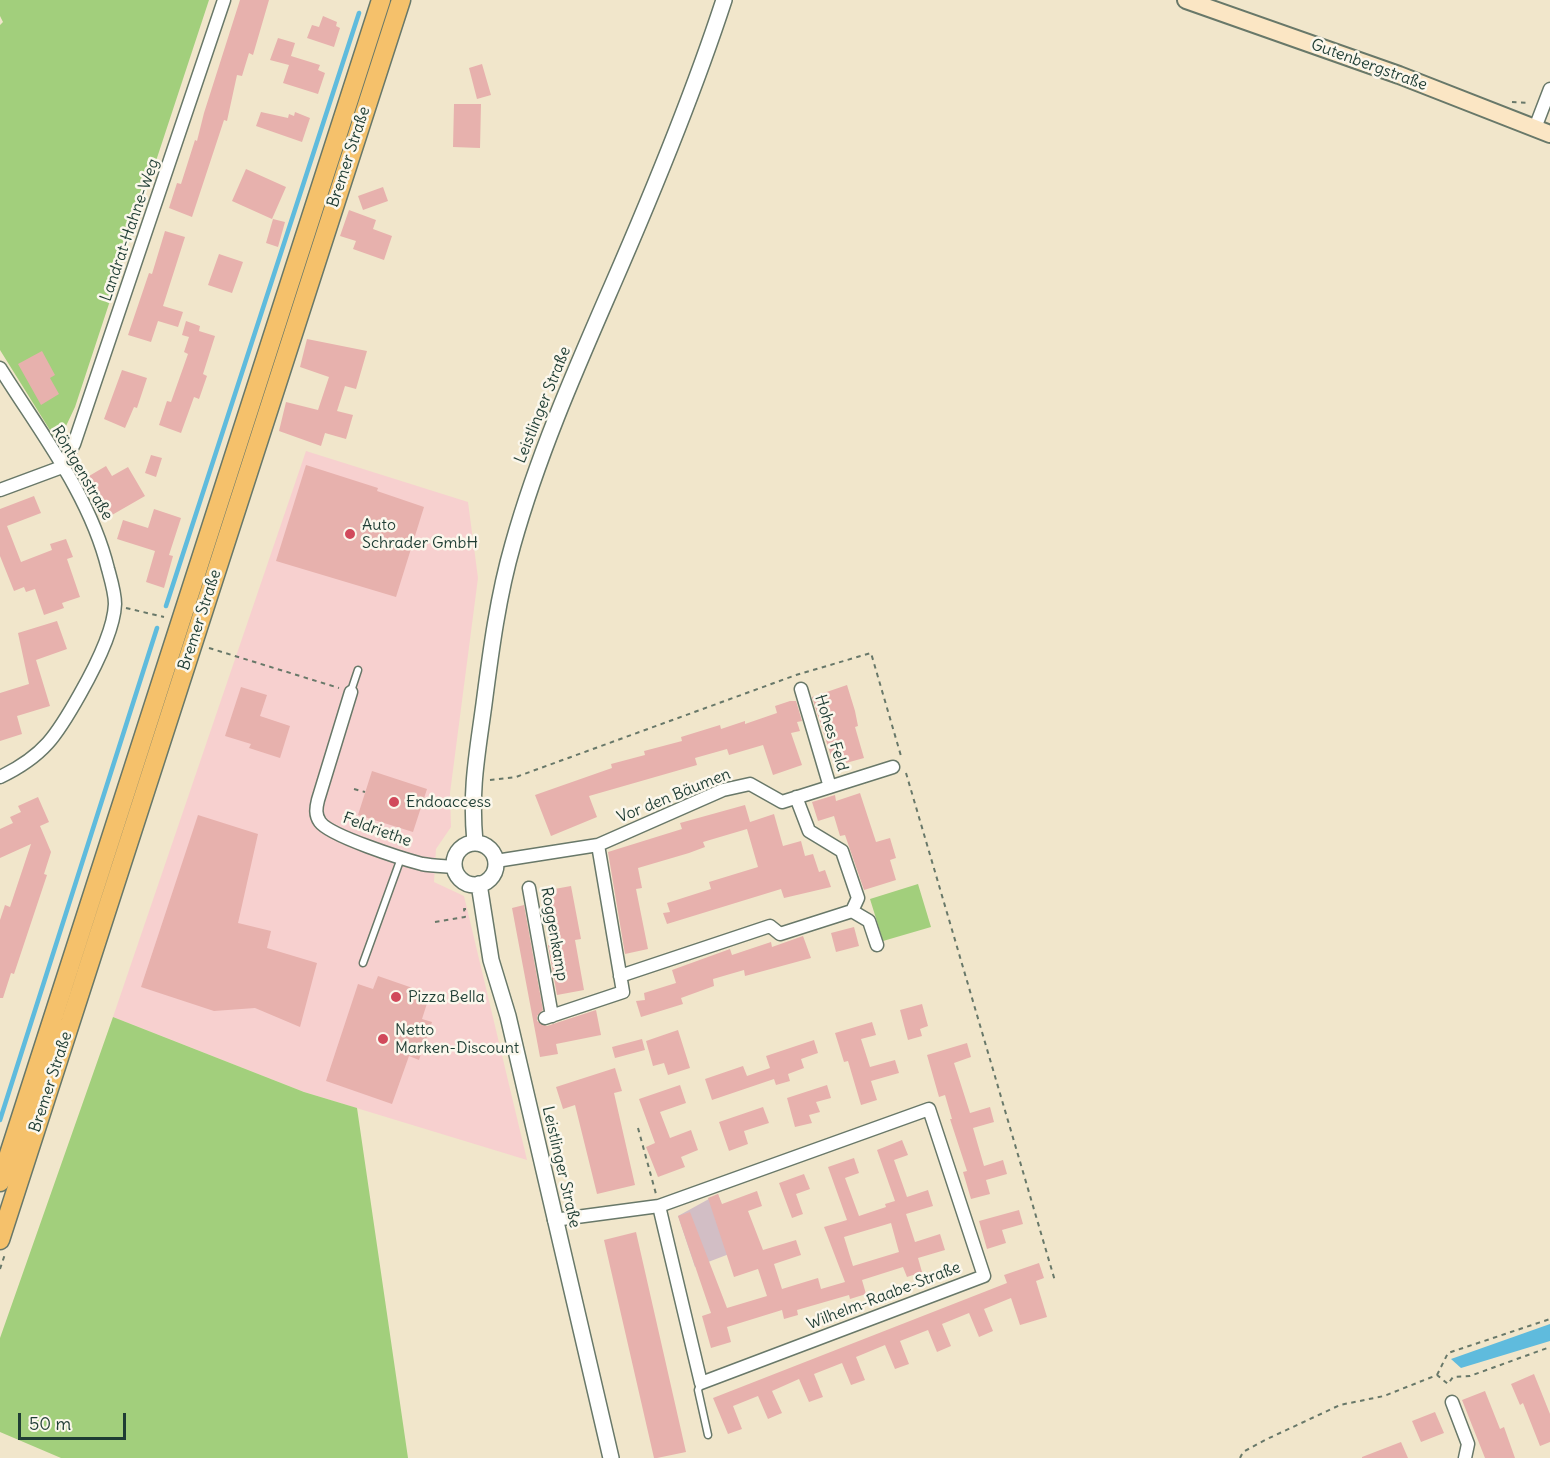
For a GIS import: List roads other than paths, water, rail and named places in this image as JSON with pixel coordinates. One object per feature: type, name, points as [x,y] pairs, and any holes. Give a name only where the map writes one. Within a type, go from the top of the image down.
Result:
[{"type":"main road","name":"Bremer Straße","points":[[0,1182],[381,0]]},
{"type":"main road","name":"Bremer Straße","points":[[0,1240],[401,0]]},
{"type":"main road","name":"Gutenbergstraße","points":[[1186,0],[1398,75],[1543,131]]},
{"type":"street","name":"Landrat-Hahne-Weg","points":[[62,467],[74,444],[224,0]]},
{"type":"street","name":"Leistlinger Straße","points":[[475,843],[472,775],[499,597],[513,543],[536,470],[572,377],[651,197],[697,84],[724,0]]},
{"type":"street","points":[[1543,131],[1550,89]]},
{"type":"street","name":"Röntgenstraße","points":[[0,368],[85,506],[101,541],[115,605],[104,644],[57,734],[26,764],[0,777]]},
{"type":"street","points":[[0,490],[62,467]]},
{"type":"street","name":"Hohes Feld","points":[[801,689],[830,787]]},
{"type":"street","name":"Feldriethe","points":[[351,692],[316,813],[318,821],[332,832],[401,857],[423,864],[455,867]]},
{"type":"street","name":"Vor den Bäumen","points":[[496,861],[598,844],[723,790],[750,784],[782,802],[893,767]]},
{"type":"street","points":[[598,844],[620,976],[770,926],[780,934],[852,911],[858,898],[842,851],[809,831],[796,797]]},
{"type":"street","points":[[475,843],[489,848],[496,861],[490,878],[479,884],[461,879],[454,861],[461,848],[475,843]]},
{"type":"street","name":"Leistlinger Straße","points":[[479,884],[491,960],[508,1016],[611,1458]]},
{"type":"street","name":"Roggenkamp","points":[[529,888],[548,1017],[623,992],[620,976]]},
{"type":"street","points":[[852,911],[868,921],[877,945]]},
{"type":"street","name":"Wilhelm-Raabe-Straße","points":[[554,1220],[659,1206],[929,1109],[984,1276],[701,1383]]},
{"type":"street","points":[[659,1206],[701,1383]]},
{"type":"street","points":[[1452,1402],[1468,1444],[1465,1458]]},
{"type":"lane","points":[[351,692],[358,670]]},
{"type":"lane","points":[[363,963],[401,857]]},
{"type":"lane","points":[[701,1383],[698,1390],[708,1435]]},
{"type":"water","points":[[1550,1324],[1550,1341],[1461,1368],[1451,1359]]},
{"type":"waterway","points":[[166,606],[359,13]]},
{"type":"waterway","points":[[0,1120],[157,628]]},
{"type":"place","name":"Auto Schrader GmbH","points":[[350,534]]},
{"type":"place","name":"Endoaccess","points":[[394,802]]},
{"type":"place","name":"Pizza Bella","points":[[396,997]]},
{"type":"place","name":"Netto Marken-Discount","points":[[383,1039]]}]
